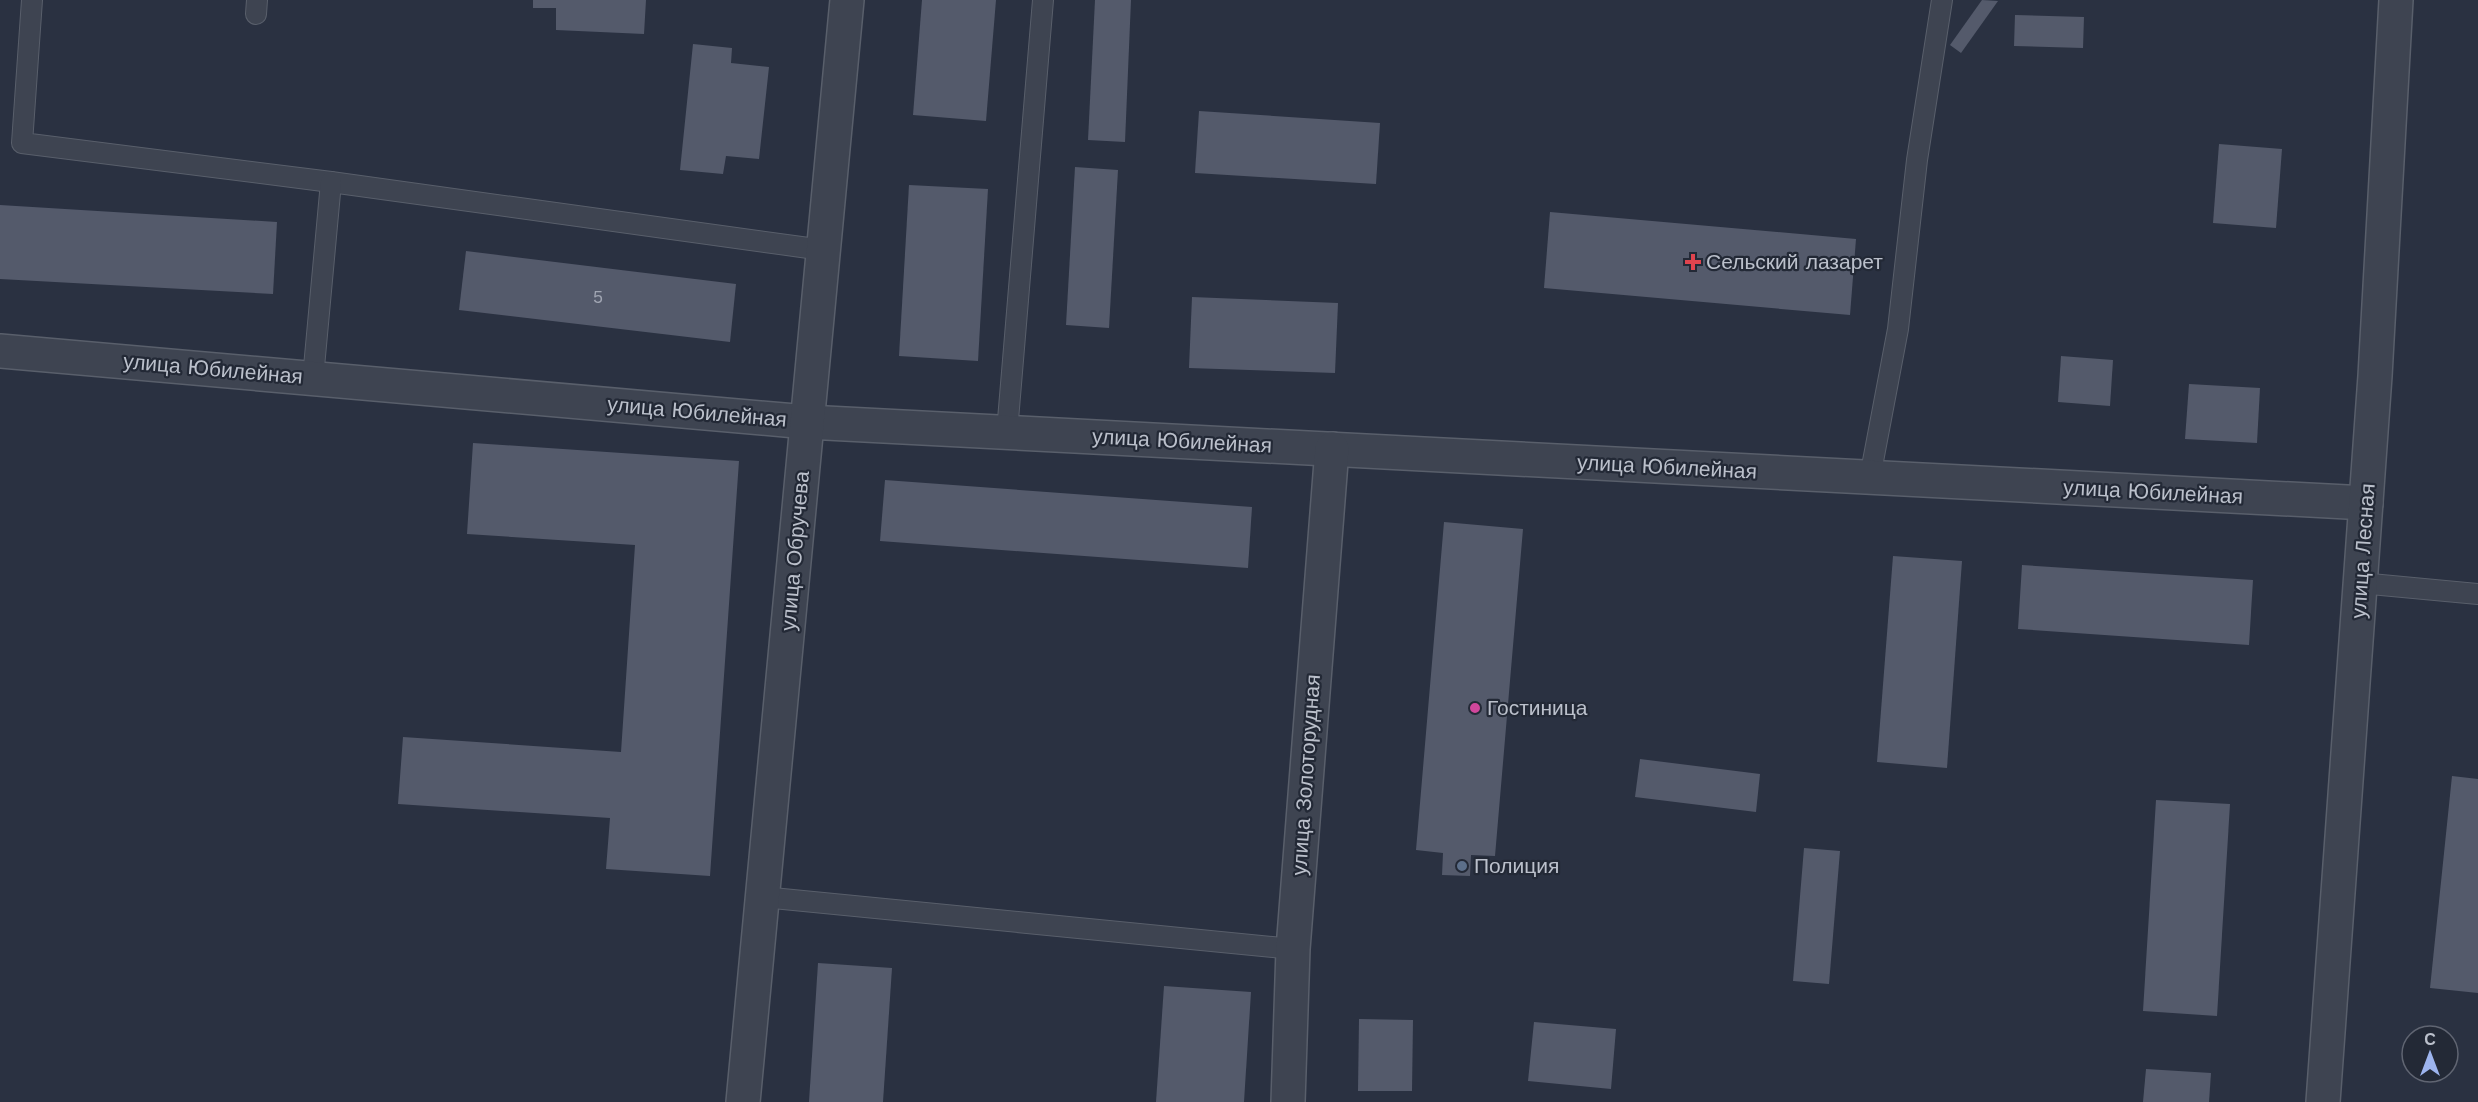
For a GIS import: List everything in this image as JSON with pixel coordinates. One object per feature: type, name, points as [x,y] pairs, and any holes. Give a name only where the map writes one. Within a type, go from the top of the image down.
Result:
[{"type":"street","name":"улица Обручева","points":[[743,1102],[847,0]]},
{"type":"street","name":"улица Лесная","points":[[2323,1102],[2366,503],[2396,0]]},
{"type":"street","name":"улица Юбилейная","points":[[0,351],[807,422],[2366,503]]},
{"type":"street","name":"улица Золоторудная","points":[[1288,1102],[1293,949],[1332,449]]},
{"type":"lane","points":[[32,0],[22,143],[331,182],[823,250]]},
{"type":"lane","points":[[1007,432],[1042,0]]},
{"type":"lane","points":[[1870,477],[1898,329],[1917,160],[1942,0]]},
{"type":"lane","points":[[313,378],[331,182]]},
{"type":"lane","points":[[2360,583],[2478,594]]},
{"type":"lane","points":[[762,897],[1293,949]]},
{"type":"building","points":[[533,0],[646,0],[644,34],[556,30],[556,8],[533,8]]},
{"type":"building","points":[[922,0],[996,0],[986,121],[913,115]]},
{"type":"building","points":[[1095,0],[1131,0],[1125,142],[1088,140]]},
{"type":"building","points":[[1982,0],[1998,1],[1961,53],[1950,45]]},
{"type":"building","points":[[2015,15],[2084,17],[2083,48],[2014,46]]},
{"type":"building","points":[[693,44],[732,48],[731,63],[769,67],[759,159],[726,156],[723,174],[680,170]]},
{"type":"building","points":[[1199,111],[1380,123],[1376,184],[1195,173]]},
{"type":"building","points":[[2219,144],[2282,149],[2276,228],[2213,223]]},
{"type":"building","points":[[1075,167],[1118,170],[1109,328],[1066,325]]},
{"type":"building","points":[[909,185],[988,189],[978,361],[899,356]]},
{"type":"building","points":[[0,205],[277,222],[273,294],[0,279]]},
{"type":"building","points":[[1550,212],[1856,239],[1850,315],[1544,288]]},
{"type":"building","points":[[466,251],[736,284],[730,342],[459,310]]},
{"type":"building","points":[[1192,297],[1338,303],[1335,373],[1189,368]]},
{"type":"building","points":[[2061,356],[2113,360],[2110,406],[2058,402]]},
{"type":"building","points":[[2189,384],[2260,388],[2257,443],[2185,439]]},
{"type":"building","points":[[473,443],[739,461],[710,876],[606,869],[610,818],[398,804],[403,737],[621,752],[635,545],[467,534]]},
{"type":"building","points":[[885,480],[1252,507],[1248,568],[880,541]]},
{"type":"building","points":[[1444,522],[1523,529],[1495,856],[1471,855],[1470,876],[1442,875],[1443,853],[1416,850]]},
{"type":"building","points":[[1893,556],[1962,561],[1947,768],[1877,762]]},
{"type":"building","points":[[2022,565],[2253,580],[2249,645],[2018,629]]},
{"type":"building","points":[[1640,759],[1760,774],[1756,812],[1635,797]]},
{"type":"building","points":[[2452,776],[2478,779],[2478,993],[2430,988]]},
{"type":"building","points":[[2156,800],[2230,804],[2217,1016],[2143,1011]]},
{"type":"building","points":[[1804,848],[1840,851],[1829,984],[1793,981]]},
{"type":"building","points":[[818,963],[892,968],[883,1102],[809,1102]]},
{"type":"building","points":[[1164,986],[1251,992],[1244,1102],[1156,1102]]},
{"type":"building","points":[[1359,1019],[1413,1020],[1412,1091],[1358,1091]]},
{"type":"building","points":[[1534,1022],[1616,1029],[1611,1089],[1528,1081]]},
{"type":"building","points":[[2146,1069],[2211,1073],[2209,1102],[2143,1102]]},
{"type":"place","name":"Сельский лазарет","points":[[1693,262]]},
{"type":"place","name":"Гостиница","points":[[1475,708]]},
{"type":"place","name":"Полиция","points":[[1462,866]]}]
